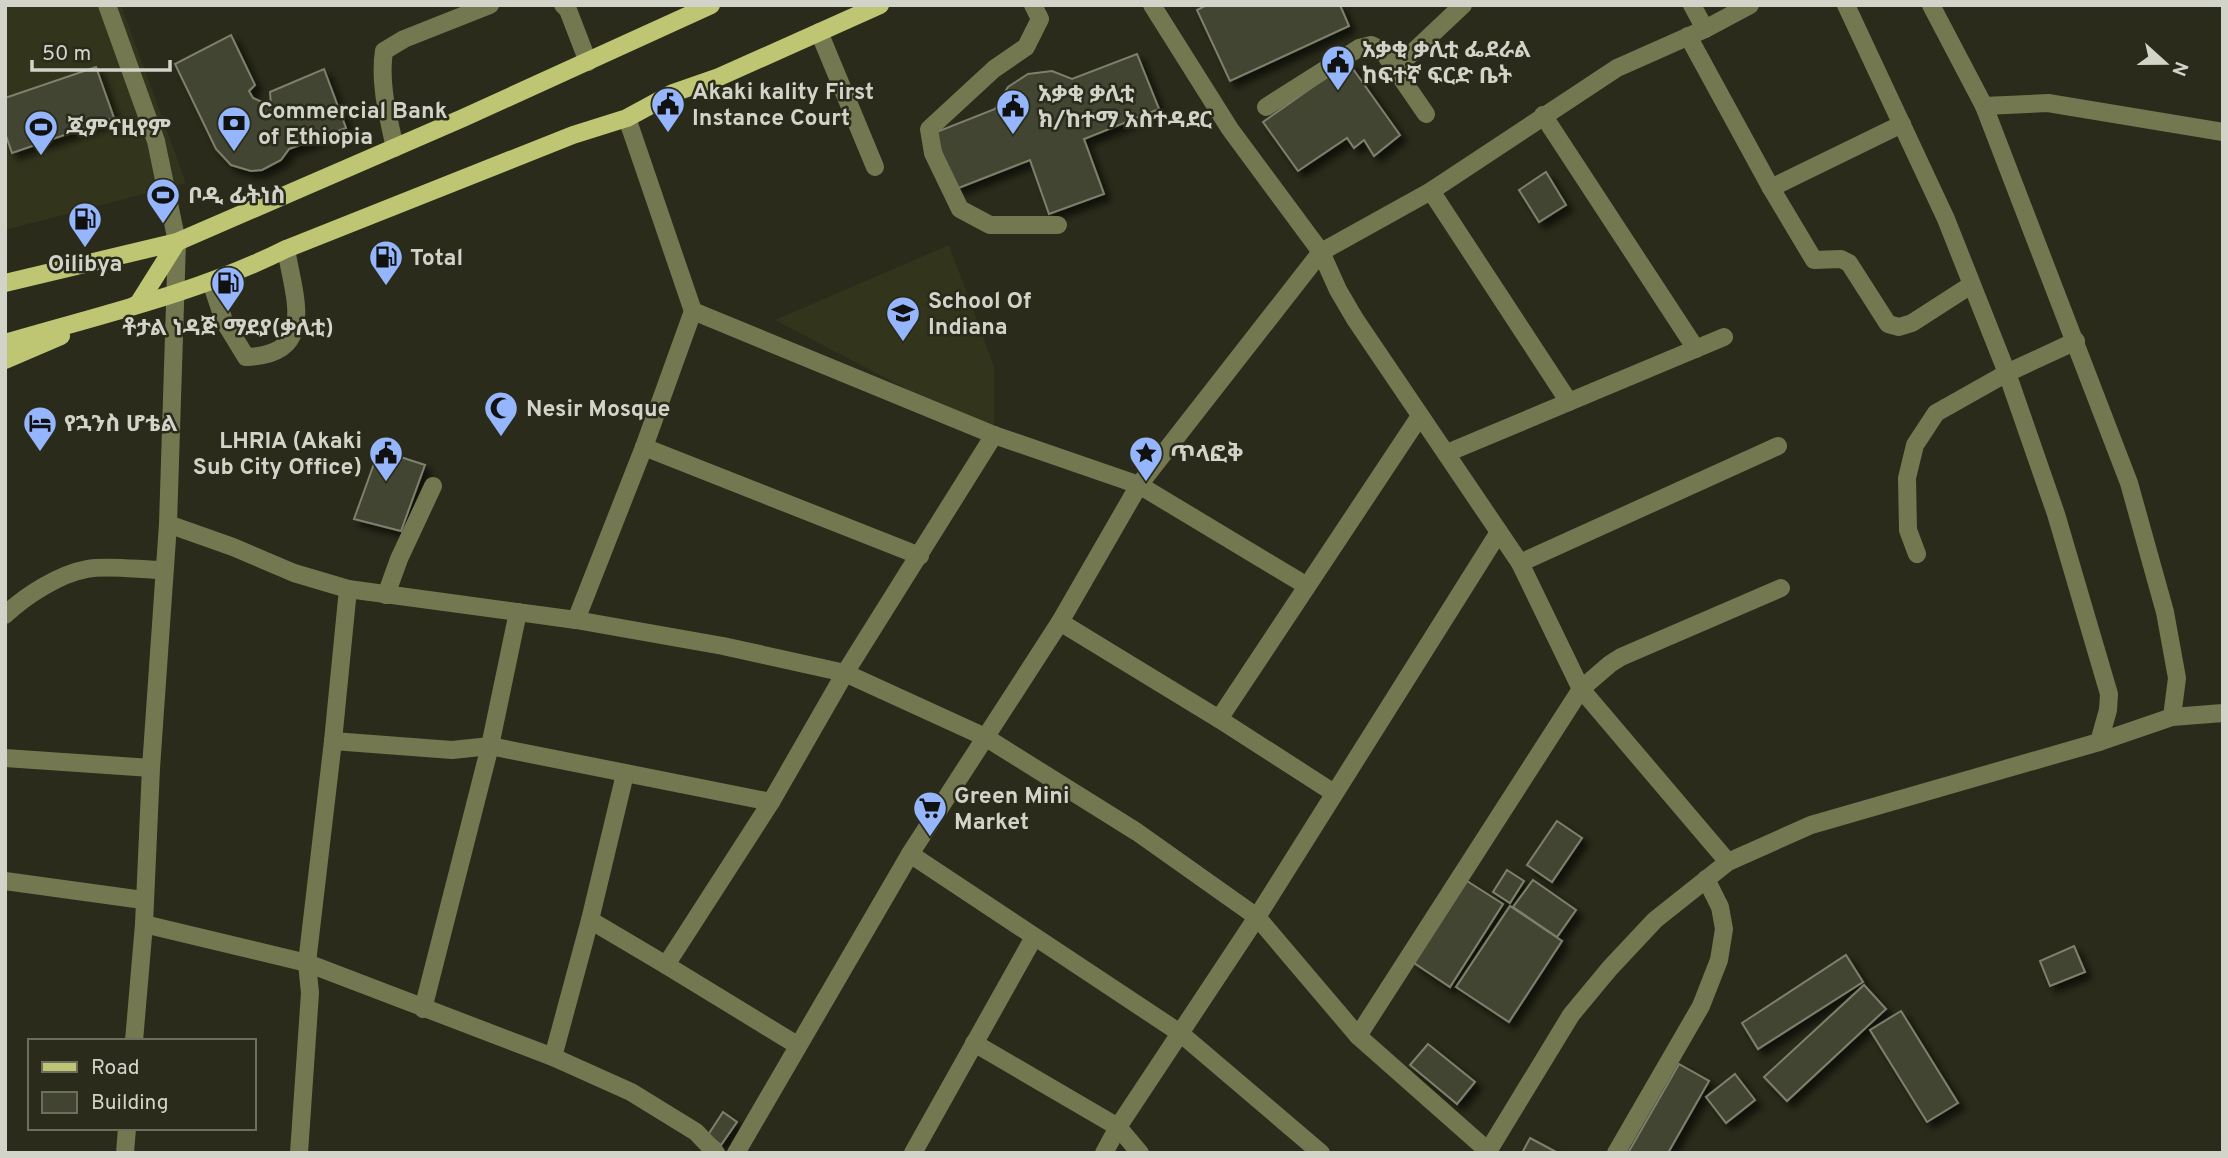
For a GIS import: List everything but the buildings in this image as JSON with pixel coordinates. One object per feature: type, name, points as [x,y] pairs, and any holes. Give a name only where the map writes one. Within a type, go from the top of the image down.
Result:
[{"type":"main road","points":[[5,283],[177,242],[395,148],[711,5]]},
{"type":"main road","points":[[5,343],[177,293],[245,269],[286,249],[573,135],[627,118],[673,93],[719,76],[880,5]]},
{"type":"main road","points":[[5,360],[138,304],[177,242]]},
{"type":"street","points":[[107,5],[156,141],[177,242],[168,524],[143,900],[144,924],[134,1039]]},
{"type":"street","points":[[395,148],[385,100],[382,64],[384,51],[404,38],[490,5]]},
{"type":"street","points":[[563,5],[568,10],[588,62]]},
{"type":"street","points":[[1033,5],[1040,19],[1026,47],[994,69],[929,129],[933,153],[960,209],[990,225],[1058,225]]},
{"type":"street","points":[[1152,5],[1230,129],[1321,252],[1355,319],[1520,563],[1581,689],[1728,862]]},
{"type":"street","points":[[1395,69],[1463,5]]},
{"type":"street","points":[[1692,5],[1696,33],[1771,188],[1814,260],[1841,259],[1849,263],[1888,324],[1899,327],[1912,323],[1971,285]]},
{"type":"street","points":[[736,1153],[910,854],[1060,622],[1139,485],[1321,252],[1431,191],[1617,68],[1696,33],[1750,5]]},
{"type":"street","points":[[1846,5],[1946,219],[2007,373],[2056,513],[2109,694],[2108,710],[2099,742]]},
{"type":"street","points":[[1931,5],[1984,106],[2129,483],[2165,612],[2177,678],[2172,718]]},
{"type":"street","points":[[819,32],[875,167]]},
{"type":"street","points":[[1266,107],[1359,48],[1371,45],[1382,50],[1426,114]]},
{"type":"street","points":[[1984,106],[2048,103],[2223,132]]},
{"type":"street","points":[[1543,116],[1696,349]]},
{"type":"street","points":[[576,620],[645,447],[693,310],[627,118]]},
{"type":"street","points":[[1771,188],[1902,124]]},
{"type":"street","points":[[1431,191],[1569,402]]},
{"type":"street","points":[[211,282],[224,321],[246,356],[262,356],[282,348],[295,334],[297,317],[286,249]]},
{"type":"street","points":[[693,310],[994,435],[1139,485],[1307,586]]},
{"type":"street","points":[[1447,453],[1724,337]]},
{"type":"street","points":[[1917,554],[1908,530],[1907,478],[1915,445],[1936,413],[2007,373],[2076,341]]},
{"type":"street","points":[[1219,719],[1420,416]]},
{"type":"street","points":[[666,965],[771,802],[845,673],[994,435]]},
{"type":"street","points":[[1520,563],[1778,446]]},
{"type":"street","points":[[645,447],[920,556]]},
{"type":"street","points":[[386,594],[433,486]]},
{"type":"street","points":[[168,524],[233,547],[294,573],[348,589],[576,620],[723,646],[845,673],[985,737],[1138,832],[1257,917],[1359,1036],[1488,1152],[1571,1015],[1609,968],[1655,920],[1728,862],[1811,825],[2099,742],[2172,718],[2223,713]]},
{"type":"street","points":[[1104,1153],[1118,1127],[1257,917],[1499,532]]},
{"type":"street","points":[[5,615],[42,589],[70,574],[88,569],[164,570]]},
{"type":"street","points":[[1359,1036],[1581,689],[1621,657],[1781,588]]},
{"type":"street","points":[[304,1152],[310,993],[307,963],[348,589]]},
{"type":"street","points":[[424,1009],[490,746],[518,612]]},
{"type":"street","points":[[1060,622],[1334,793]]},
{"type":"street","points":[[333,741],[452,750],[490,746],[771,802]]},
{"type":"street","points":[[5,758],[151,768]]},
{"type":"street","points":[[553,1057],[625,774]]},
{"type":"street","points":[[910,854],[1180,1033],[1321,1153]]},
{"type":"street","points":[[1616,1153],[1701,1006],[1719,960],[1724,929],[1720,907],[1706,879]]},
{"type":"street","points":[[5,881],[143,900]]},
{"type":"street","points":[[590,920],[797,1045]]},
{"type":"street","points":[[144,924],[307,963],[553,1057],[631,1092],[696,1132],[716,1153]]},
{"type":"street","points":[[912,1153],[1034,937]]},
{"type":"street","points":[[974,1043],[1118,1127],[1140,1153]]},
{"type":"street","points":[[125,1153],[127,1130]]},
{"type":"shaded area","points":[[5,5],[121,5],[186,183],[5,230]]},
{"type":"shaded area","name":"School Of Indiana","points":[[949,245],[994,366],[994,435],[775,320]]},
{"type":"place","name":"አቃቂ ቃሊቲ ፌደራል ከፍተኛ ፍርድ ቤት","points":[[1338,92]]},
{"type":"place","name":"Akaki kality First Instance Court","points":[[668,134]]},
{"type":"place","name":"አቃቂ ቃሊቲ ክ/ከተማ አስተዳደር","points":[[1013,136]]},
{"type":"place","name":"Commercial Bank of Ethiopia","points":[[234,153]]},
{"type":"place","name":"ጂምናዚየም","points":[[41,157]]},
{"type":"place","name":"ቦዲ ፊትነስ","points":[[163,225]]},
{"type":"place","name":"Oilibya","points":[[85,249]]},
{"type":"place","name":"Total","points":[[386,287]]},
{"type":"place","name":"ቶታል ነዳጅ ማደያ(ቃሊቲ)","points":[[228,313]]},
{"type":"place","name":"School Of Indiana","points":[[903,343]]},
{"type":"place","name":"Nesir Mosque","points":[[501,438]]},
{"type":"place","name":"የኋንስ ሆቴል","points":[[40,453]]},
{"type":"place","name":"LHRIA (Akaki Sub City Office)","points":[[386,483]]},
{"type":"place","name":"ጥላፎቅ","points":[[1146,483]]},
{"type":"place","name":"Green Mini Market","points":[[930,838]]}]
